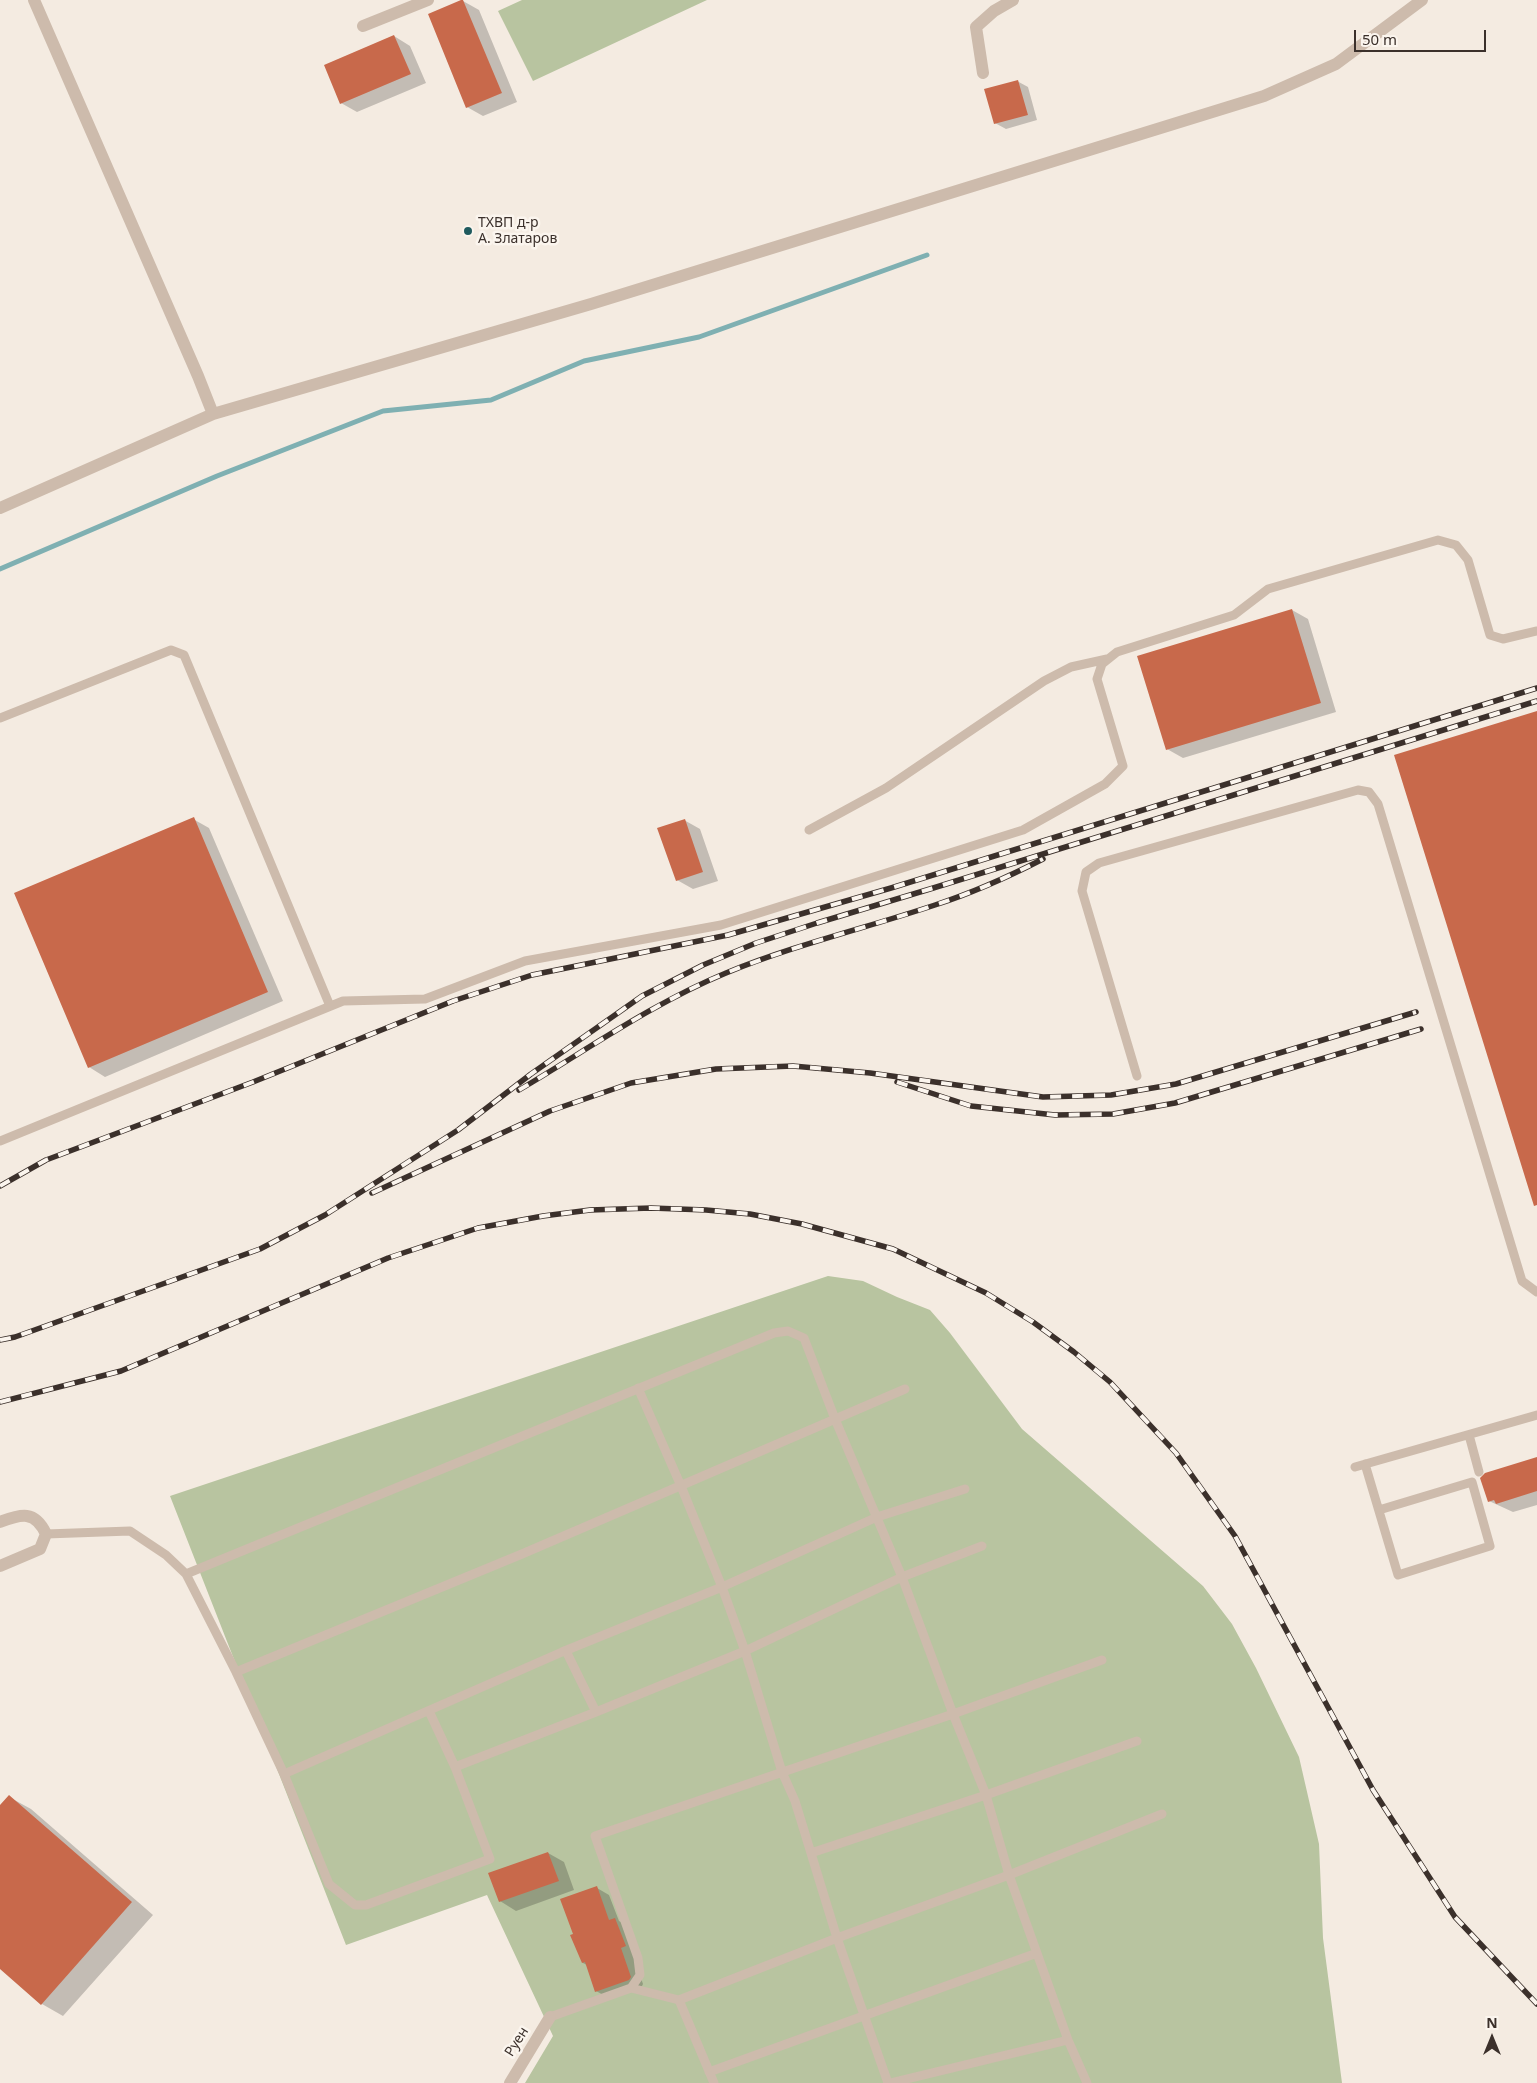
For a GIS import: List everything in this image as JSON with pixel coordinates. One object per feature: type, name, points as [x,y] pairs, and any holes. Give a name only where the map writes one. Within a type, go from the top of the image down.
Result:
[{"type":"street","points":[[34,0],[195,368],[213,414]]},
{"type":"street","points":[[363,26],[428,0]]},
{"type":"street","points":[[983,73],[976,27],[994,11],[1012,0]]},
{"type":"street","points":[[0,508],[213,414],[591,304],[1264,96],[1336,64],[1422,0]]},
{"type":"street","points":[[0,1522],[18,1515],[30,1516],[40,1522],[46,1534],[40,1549],[0,1566]]},
{"type":"street","name":"Руен","points":[[510,2083],[550,2017]]},
{"type":"lane","points":[[0,1141],[343,1001],[425,999],[525,961],[721,925],[1022,830],[1105,784],[1123,766],[1098,679],[1102,664],[1117,652],[1234,615],[1268,589],[1438,540],[1456,545],[1468,560],[1490,635],[1503,639],[1537,630]]},
{"type":"lane","points":[[0,718],[171,650],[184,655],[330,1006]]},
{"type":"lane","points":[[809,830],[886,788],[1044,681],[1071,667],[1109,658]]},
{"type":"lane","points":[[1137,1076],[1082,891],[1086,872],[1099,863],[1358,790],[1369,792],[1378,804],[1522,1281],[1537,1292]]},
{"type":"lane","points":[[186,1574],[774,1333],[788,1331],[804,1338],[835,1420],[902,1577],[953,1714],[986,1795],[1009,1875],[1068,2040],[1087,2083]]},
{"type":"lane","points":[[638,1388],[681,1486],[722,1587],[745,1651],[782,1772],[795,1801],[837,1938],[889,2083],[1068,2040]]},
{"type":"lane","points":[[236,1672],[522,1554],[905,1390]]},
{"type":"lane","points":[[1355,1467],[1537,1415]]},
{"type":"lane","points":[[1469,1435],[1479,1472]]},
{"type":"lane","points":[[1365,1464],[1398,1575],[1490,1546],[1472,1482],[1379,1510]]},
{"type":"lane","points":[[284,1774],[566,1651],[722,1587],[877,1517],[965,1489]]},
{"type":"lane","points":[[46,1534],[130,1531],[166,1555],[186,1574],[236,1672],[284,1774],[328,1884],[355,1905],[366,1905],[490,1858],[455,1766],[429,1711]]},
{"type":"lane","points":[[455,1766],[596,1712],[745,1651],[902,1577],[982,1546]]},
{"type":"lane","points":[[566,1651],[596,1712]]},
{"type":"lane","points":[[631,1988],[640,1975],[638,1958],[595,1836],[953,1714],[1102,1660]]},
{"type":"lane","points":[[811,1853],[986,1795],[1137,1741]]},
{"type":"lane","points":[[550,2017],[631,1988],[679,2000],[837,1938],[1009,1875],[1162,1814]]},
{"type":"lane","points":[[709,2072],[1037,1953]]},
{"type":"lane","points":[[679,2000],[714,2083]]},
{"type":"green space","points":[[522,0],[707,0],[533,81],[498,11]]},
{"type":"green space","points":[[828,1276],[863,1281],[930,1310],[950,1333],[1022,1429],[1203,1586],[1232,1624],[1256,1668],[1299,1757],[1319,1844],[1323,1938],[1342,2083],[525,2083],[553,2036],[487,1895],[346,1945],[170,1496]]},
{"type":"building","points":[[463,0],[502,93],[466,108],[428,14]]},
{"type":"building","points":[[394,35],[411,74],[340,104],[324,65]]},
{"type":"building","points":[[1018,80],[1028,115],[994,124],[984,89]]},
{"type":"building","points":[[1292,609],[1321,703],[1166,750],[1137,656]]},
{"type":"building","points":[[1537,711],[1537,1205],[1534,1206],[1394,755]]},
{"type":"building","points":[[194,817],[268,992],[88,1068],[14,893]]},
{"type":"building","points":[[685,819],[703,872],[676,881],[657,828]]},
{"type":"building","points":[[1537,1457],[1537,1491],[1496,1504],[1494,1500],[1488,1502],[1480,1478],[1485,1473]]},
{"type":"building","points":[[9,1795],[132,1902],[41,2005],[0,1969],[0,1805]]},
{"type":"building","points":[[548,1852],[559,1881],[499,1902],[488,1873]]},
{"type":"building","points":[[597,1886],[609,1920],[615,1918],[626,1946],[621,1948],[631,1977],[629,1980],[595,1992],[585,1962],[582,1963],[570,1935],[573,1934],[560,1899]]},
{"type":"waterway","points":[[0,569],[217,476],[383,411],[491,400],[584,361],[699,337],[927,255]]},
{"type":"railway","points":[[0,1186],[46,1160],[253,1082],[453,1001],[532,975],[728,935],[891,888],[1537,688]]},
{"type":"railway","points":[[0,1340],[15,1337],[260,1249],[325,1215],[458,1130],[531,1074],[642,996],[703,965],[756,943],[817,923],[1537,701]]},
{"type":"railway","points":[[519,1090],[672,998],[726,973],[804,945],[949,900],[990,884],[1043,859]]},
{"type":"railway","points":[[372,1193],[550,1111],[631,1083],[716,1069],[793,1066],[870,1073],[1043,1097],[1111,1095],[1176,1084],[1416,1012]]},
{"type":"railway","points":[[897,1082],[971,1106],[1055,1115],[1113,1114],[1175,1103],[1421,1029]]},
{"type":"railway","points":[[0,1402],[121,1371],[388,1258],[478,1228],[543,1216],[590,1210],[651,1208],[750,1214],[802,1224],[893,1249],[986,1293],[1033,1322],[1074,1352],[1110,1382],[1176,1453],[1235,1536],[1373,1790],[1455,1917],[1537,2004]]},
{"type":"place","name":"ТХВП д-р А. Златаров","points":[[468,231]]}]
